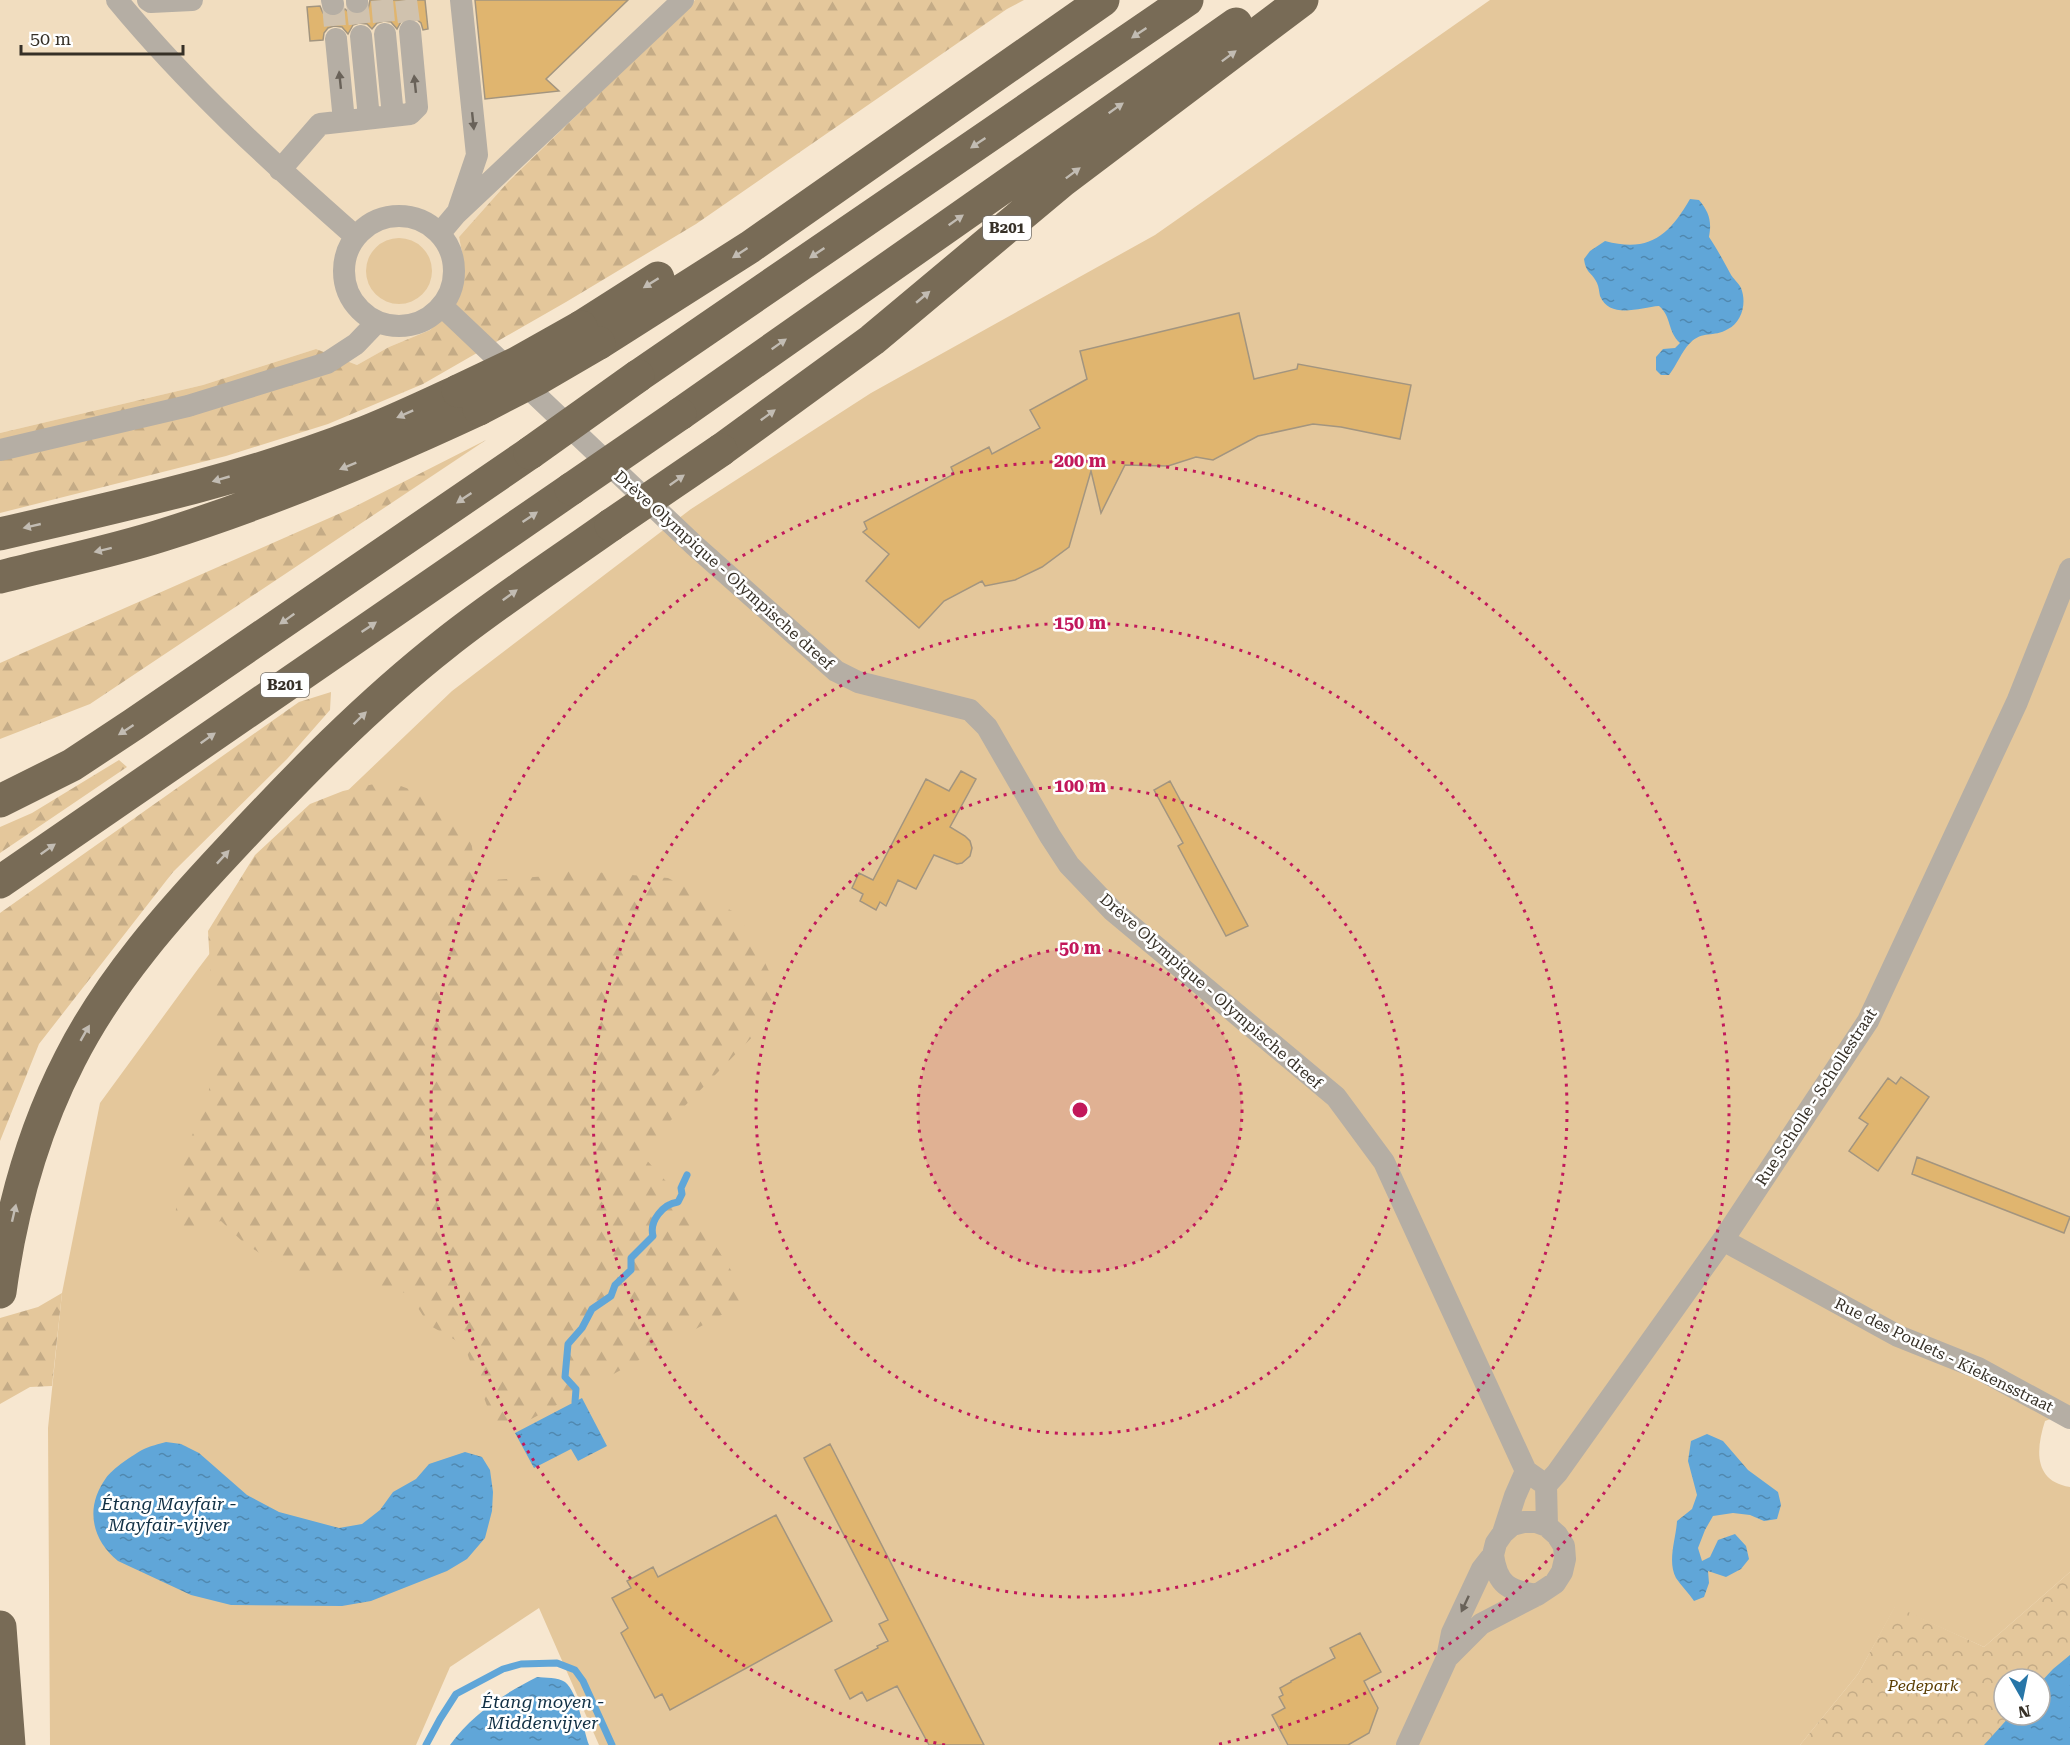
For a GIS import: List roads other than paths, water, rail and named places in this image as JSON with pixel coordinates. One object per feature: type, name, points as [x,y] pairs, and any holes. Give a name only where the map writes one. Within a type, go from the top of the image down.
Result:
[{"type":"highway","points":[[0,534],[149,499],[268,466],[539,378],[590,335],[736,229],[1003,47],[1090,0]]},
{"type":"highway","points":[[590,335],[750,247],[1103,0]]},
{"type":"highway","points":[[0,801],[72,765],[135,724],[1187,0]]},
{"type":"highway","name":"B201","points":[[0,882],[680,414],[1269,0]]},
{"type":"highway","name":"B201","points":[[0,1292],[8,1236],[32,1148],[55,1090],[81,1038],[114,986],[142,948],[183,900],[284,792],[383,696],[445,643],[721,450],[872,340],[1062,181],[1302,0]]},
{"type":"highway","points":[[0,577],[160,536],[218,517],[413,440],[469,400]]},
{"type":"highway","points":[[0,1627],[9,1745]]},
{"type":"street","points":[[148,0],[151,2],[192,0]]},
{"type":"street","points":[[456,214],[477,155],[461,0]]},
{"type":"street","points":[[440,233],[456,214],[683,0]]},
{"type":"street","points":[[123,1],[176,68],[280,170],[355,236]]},
{"type":"street","points":[[280,170],[320,124],[410,114],[417,108],[410,31]]},
{"type":"street","points":[[385,34],[393,116]]},
{"type":"street","points":[[361,36],[369,118]]},
{"type":"street","points":[[336,39],[344,121]]},
{"type":"street","points":[[387,216],[406,216],[425,221],[440,233],[450,250],[454,269],[451,289],[442,306],[427,319],[408,326],[392,326],[377,322],[362,313],[351,301],[345,285],[344,259],[355,236],[369,223],[387,216]]},
{"type":"street","name":"Drève Olympique - Olympische dreef","points":[[442,306],[700,551],[836,671],[858,682],[970,710],[987,727],[1069,865],[1112,910],[1336,1097],[1384,1162],[1526,1471]]},
{"type":"street","points":[[0,450],[188,406],[327,363],[356,344],[377,322]]},
{"type":"street","name":"Rue Scholle - Schollestraat","points":[[1546,1485],[1557,1473],[1723,1240],[1868,1021],[2017,702],[2070,569]]},
{"type":"street","name":"Rue des Poulets - Kiekensstraat","points":[[1723,1240],[1898,1336],[1978,1368],[2070,1418]]},
{"type":"street","points":[[1503,1533],[1526,1471],[1546,1485],[1547,1526]]},
{"type":"street","points":[[1447,1658],[1481,1624],[1538,1595],[1555,1583],[1562,1572],[1565,1559],[1564,1546],[1557,1535],[1547,1526],[1536,1522],[1512,1525],[1496,1543],[1493,1555],[1495,1570],[1502,1582],[1515,1591],[1538,1595]]},
{"type":"street","points":[[1407,1745],[1447,1658],[1452,1633],[1482,1569],[1493,1555]]},
{"type":"water","points":[[1690,199],[1699,200],[1707,213],[1710,221],[1709,237],[1741,288],[1743,306],[1740,317],[1733,326],[1723,332],[1695,339],[1684,350],[1669,375],[1661,375],[1656,370],[1656,357],[1663,349],[1675,348],[1680,343],[1673,334],[1663,310],[1659,306],[1626,310],[1611,308],[1600,296],[1597,283],[1586,268],[1584,259],[1590,251],[1605,241],[1634,245],[1656,238],[1674,222]]},
{"type":"water","points":[[582,1398],[607,1446],[578,1461],[571,1449],[534,1468],[515,1433]]},
{"type":"water","points":[[1707,1434],[1723,1441],[1748,1470],[1778,1492],[1781,1505],[1777,1519],[1764,1521],[1750,1515],[1733,1513],[1713,1516],[1698,1548],[1702,1561],[1710,1557],[1718,1540],[1735,1534],[1746,1546],[1749,1559],[1741,1569],[1726,1577],[1708,1571],[1709,1583],[1704,1597],[1694,1601],[1676,1578],[1672,1557],[1677,1521],[1692,1509],[1697,1495],[1688,1461],[1691,1441]]},
{"type":"water","name":"Étang Mayfair - Mayfair-vijver","points":[[166,1442],[181,1444],[199,1453],[247,1495],[279,1512],[339,1528],[362,1524],[380,1510],[393,1492],[416,1479],[429,1464],[465,1452],[482,1457],[490,1470],[493,1492],[492,1511],[485,1538],[467,1559],[447,1571],[371,1601],[342,1606],[231,1605],[191,1595],[118,1561],[102,1543],[97,1533],[93,1511],[95,1500],[109,1474],[140,1451]]},
{"type":"water","points":[[2070,1655],[2070,1745],[1984,1745],[2000,1727],[2052,1727],[2053,1669]]},
{"type":"water","name":"Étang moyen - Middenvijver","points":[[537,1677],[559,1679],[570,1687],[577,1702],[589,1745],[450,1745],[468,1724],[489,1706]]},
{"type":"waterway","points":[[575,1402],[576,1389],[565,1377],[568,1344],[582,1328],[592,1309],[611,1296],[615,1285],[631,1270],[631,1258],[653,1236],[653,1225],[658,1214],[667,1206],[678,1202],[687,1175]]},
{"type":"waterway","points":[[426,1745],[456,1694],[503,1669],[521,1664],[557,1663],[575,1670],[583,1681],[612,1745]]},
{"type":"tunnel","points":[[382,0],[385,34]]},
{"type":"tunnel","points":[[406,0],[410,31]]},
{"type":"tunnel","points":[[357,2],[361,36]]},
{"type":"tunnel","points":[[333,4],[336,39]]},
{"type":"park label","name":"Pedepark","points":[[1923,1685]]}]
